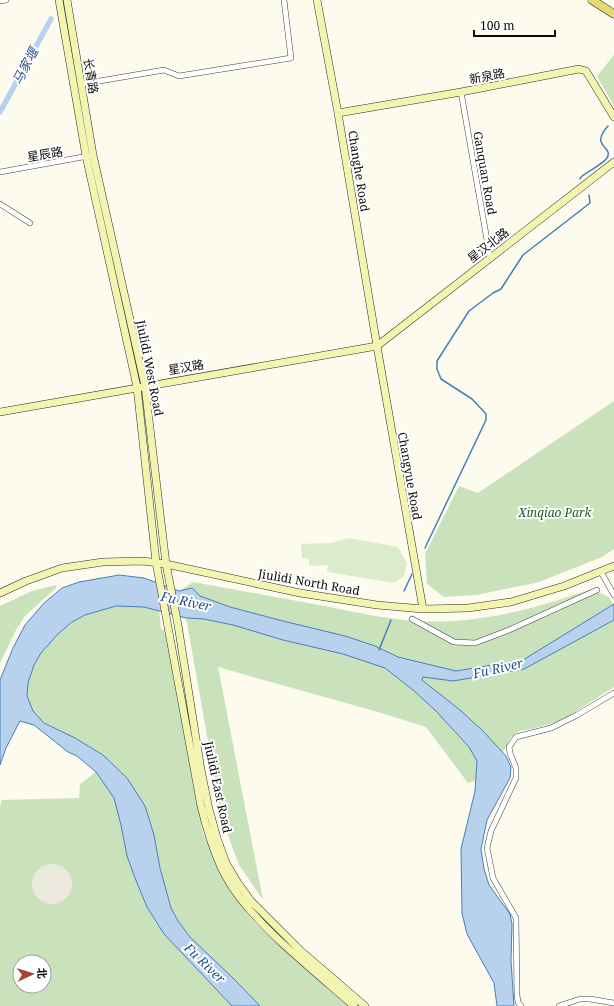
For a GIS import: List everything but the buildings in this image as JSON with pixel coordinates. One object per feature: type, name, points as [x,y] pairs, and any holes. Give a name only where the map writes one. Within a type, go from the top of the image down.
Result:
[{"type":"main road","points":[[592,0],[614,14]]},
{"type":"street","points":[[0,1],[6,0]]},
{"type":"street","points":[[59,0],[90,156]]},
{"type":"street","name":"长青路","points":[[67,0],[82,84],[90,156]]},
{"type":"street","points":[[82,84],[164,70],[179,76],[292,58],[284,0]]},
{"type":"street","name":"Changhe Road","points":[[317,0],[338,112],[377,346]]},
{"type":"street","name":"新泉路","points":[[338,112],[461,92],[579,69],[586,71],[614,117]]},
{"type":"street","name":"Ganquan Road","points":[[461,92],[490,257]]},
{"type":"street","name":"星辰路","points":[[0,172],[90,156]]},
{"type":"street","name":"Jiulidi West Road","points":[[90,156],[141,386],[166,564],[171,588]]},
{"type":"street","name":"星汉北路","points":[[377,346],[614,162]]},
{"type":"street","points":[[0,204],[30,223]]},
{"type":"street","name":"星汉路","points":[[0,412],[141,386],[377,346]]},
{"type":"street","name":"Changyue Road","points":[[377,346],[423,610]]},
{"type":"street","points":[[141,386],[156,562],[201,806],[213,850],[221,868],[243,902],[260,922],[354,1006]]},
{"type":"street","name":"Jiulidi North Road","points":[[0,593],[26,581],[62,568],[103,562],[143,561],[166,564],[300,593],[377,605],[423,610],[468,608],[511,602],[564,586],[614,566]]},
{"type":"street","points":[[602,572],[614,595]]},
{"type":"street","name":"Jiulidi East Road","points":[[171,588],[209,809],[226,863],[238,884],[251,901],[301,951],[365,1006]]},
{"type":"street","points":[[412,619],[454,642],[475,643],[509,630],[597,590]]},
{"type":"street","points":[[520,1006],[517,996],[516,918],[493,878],[487,848],[490,831],[516,778],[516,768],[510,753],[510,747],[516,737],[551,728],[577,715],[614,693]]},
{"type":"street","points":[[558,1006],[580,999],[614,1003]]},
{"type":"green space","points":[[614,55],[614,106],[597,76]]},
{"type":"green space","name":"Xinqiao Park","points":[[614,401],[614,549],[602,557],[539,582],[477,595],[444,597],[427,584],[425,554],[459,486],[478,493]]},
{"type":"green space","points":[[349,538],[398,547],[407,563],[404,576],[395,583],[327,572],[328,565],[309,566],[309,559],[302,558],[301,544],[331,543]]},
{"type":"green space","points":[[193,582],[362,614],[405,620],[438,622],[483,618],[505,614],[548,603],[591,589],[609,597],[614,606],[614,687],[561,721],[519,731],[510,738],[492,775],[468,783],[426,727],[218,667],[263,900],[239,865],[222,819],[181,590]]},
{"type":"green space","points":[[56,585],[56,588],[25,616],[16,630],[0,663],[0,606],[32,591]]},
{"type":"green space","points":[[130,605],[159,610],[161,629],[166,632],[203,833],[223,877],[232,893],[251,919],[350,1006],[260,1006],[190,937],[178,921],[171,908],[160,868],[154,835],[57,729],[44,722],[33,712],[27,699],[27,684],[32,670],[50,642],[61,630],[85,614],[96,610]]},
{"type":"green space","points":[[96,772],[114,798],[135,878],[147,907],[164,934],[232,1006],[0,1006],[0,807],[2,800],[79,798],[80,784]]},
{"type":"shaded area","points":[[52,864],[60,866],[66,870],[70,876],[72,884],[70,892],[66,898],[60,902],[52,904],[44,902],[38,898],[34,892],[32,884],[34,876],[38,870],[44,866]]},
{"type":"water","name":"Fu River","points":[[119,575],[144,578],[179,591],[192,588],[200,596],[230,607],[345,636],[375,646],[398,657],[456,671],[523,660],[614,604],[614,620],[524,669],[453,681],[423,677],[422,680],[460,710],[483,731],[506,756],[511,767],[510,778],[487,820],[481,849],[484,869],[489,885],[510,914],[512,924],[511,960],[514,1006],[497,1006],[494,983],[467,934],[462,913],[461,849],[475,791],[477,761],[469,747],[436,711],[413,690],[385,668],[343,654],[283,640],[233,625],[204,619],[186,618],[144,607],[116,606],[85,615],[72,622],[58,634],[41,653],[34,665],[28,683],[27,696],[33,711],[44,723],[75,738],[103,755],[127,778],[145,806],[154,835],[160,868],[171,908],[178,921],[190,937],[260,1006],[232,1006],[164,934],[147,907],[135,878],[127,856],[114,798],[96,772],[77,756],[68,752],[34,725],[20,721],[6,748],[0,765],[0,680],[13,648],[25,625],[44,603],[62,588],[79,582]]},
{"type":"waterway","name":"马家堰","points":[[0,112],[51,19]]},
{"type":"waterway","points":[[580,179],[607,158],[608,154],[601,142],[601,138],[608,126]]},
{"type":"waterway","points":[[425,548],[486,420],[486,414],[472,399],[441,379],[437,369],[437,361],[469,311],[493,293],[501,289],[523,255],[590,203],[589,195]]},
{"type":"waterway","points":[[404,591],[412,574]]},
{"type":"waterway","points":[[379,650],[391,620]]}]
